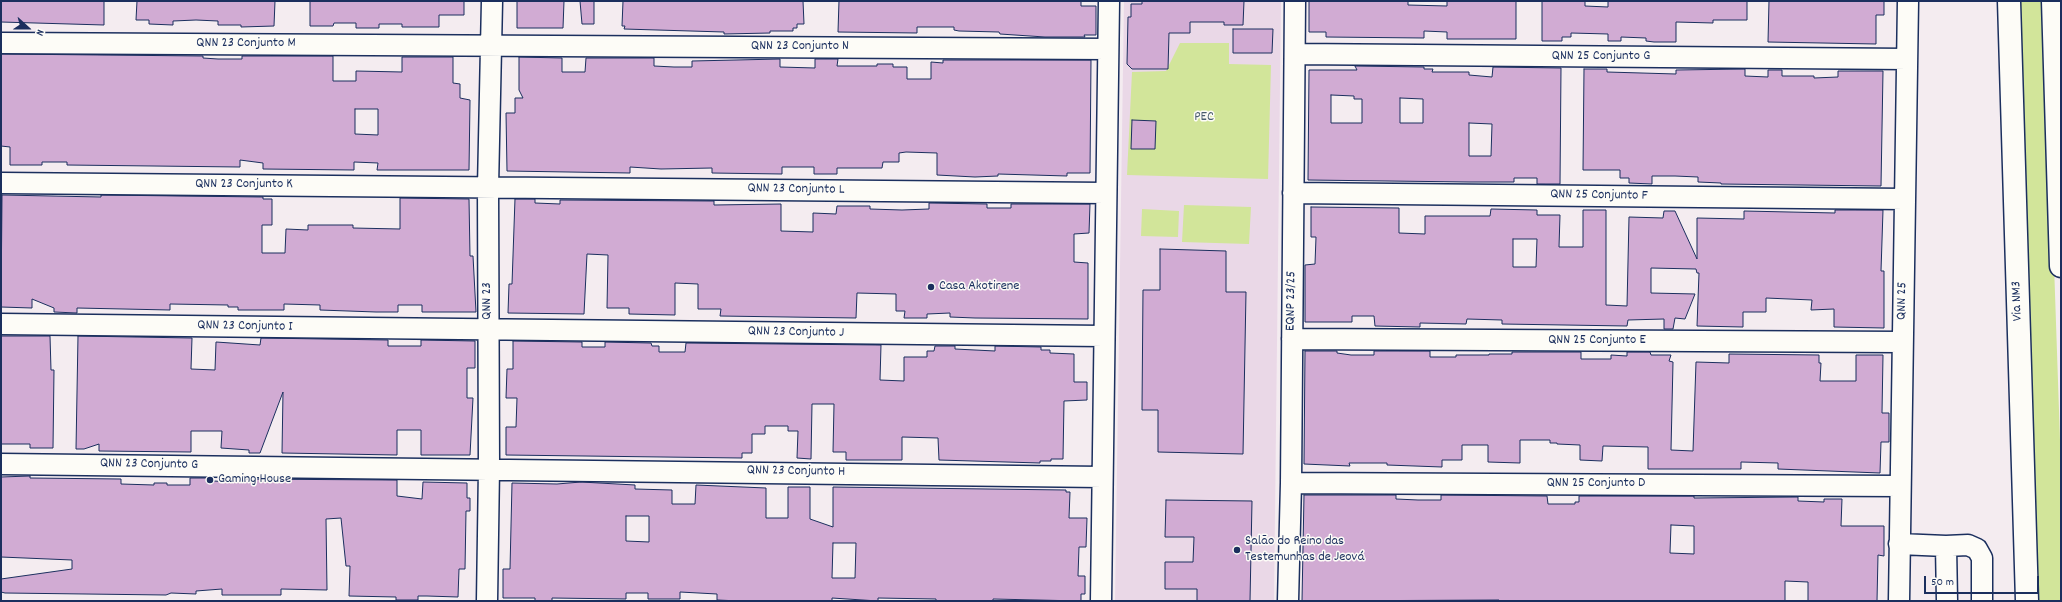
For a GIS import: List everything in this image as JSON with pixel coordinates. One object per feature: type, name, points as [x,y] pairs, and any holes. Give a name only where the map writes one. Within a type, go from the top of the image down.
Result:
[{"type":"main road","name":"Via NM3","points":[[2009,1],[2027,601]]},
{"type":"main road","points":[[2053,1],[2061,266]]},
{"type":"street","name":"QNN 23","points":[[487,601],[489,468],[488,187],[492,1]]},
{"type":"street","points":[[1101,601],[1105,193],[1109,1]]},
{"type":"street","name":"EQNP 23/25","points":[[1288,601],[1291,483],[1295,1]]},
{"type":"street","name":"QNN 25","points":[[1899,601],[1908,1]]},
{"type":"street","name":"QNN 23 Conjunto M","points":[[1,43],[491,45]]},
{"type":"street","name":"QNN 23 Conjunto N","points":[[491,45],[1108,49]]},
{"type":"street","name":"QNN 25 Conjunto G","points":[[1295,54],[1907,59]]},
{"type":"street","name":"QNN 23 Conjunto K","points":[[1,183],[488,187]]},
{"type":"street","name":"QNN 23 Conjunto L","points":[[488,187],[1105,193]]},
{"type":"street","name":"QNN 25 Conjunto F","points":[[1293,193],[1904,199]]},
{"type":"street","name":"QNN 23 Conjunto I","points":[[1,324],[488,331]]},
{"type":"street","name":"QNN 23 Conjunto J","points":[[488,331],[1104,336]]},
{"type":"street","name":"QNN 25 Conjunto E","points":[[1292,339],[1902,342]]},
{"type":"street","name":"QNN 23 Conjunto G","points":[[1,464],[489,468]]},
{"type":"street","name":"QNN 23 Conjunto H","points":[[489,468],[1102,477]]},
{"type":"street","name":"QNN 25 Conjunto D","points":[[1291,483],[1900,486]]},
{"type":"street","points":[[1899,544],[1946,546],[1968,545],[1977,549],[1982,558],[1982,601]]},
{"type":"street","points":[[1946,546],[1947,601]]},
{"type":"shaded area","points":[[1124,1],[1281,1],[1274,601],[1115,601]]},
{"type":"green space","points":[[2018,1],[2045,1],[2061,469],[2061,601],[2036,601]]},
{"type":"green space","name":"PEC","points":[[1180,43],[1229,43],[1229,64],[1271,65],[1268,179],[1127,175],[1132,72],[1166,71]]},
{"type":"green space","points":[[1184,205],[1251,207],[1249,244],[1182,242]]},
{"type":"green space","points":[[1142,209],[1179,211],[1178,237],[1141,236]]},
{"type":"building","points":[[1,1],[104,1],[104,25],[1,22]]},
{"type":"building","points":[[137,1],[275,1],[274,26],[241,27],[241,25],[218,25],[218,21],[196,20],[173,21],[173,25],[149,24],[149,20],[136,20]]},
{"type":"building","points":[[310,1],[464,1],[464,15],[439,15],[439,27],[402,27],[402,24],[379,24],[379,28],[356,28],[356,23],[334,23],[333,26],[310,26]]},
{"type":"building","points":[[517,1],[564,1],[563,28],[517,28]]},
{"type":"building","points":[[580,1],[594,1],[594,24],[582,24]]},
{"type":"building","points":[[623,1],[803,1],[804,24],[797,24],[797,28],[793,28],[793,31],[770,31],[770,33],[724,34],[724,32],[624,29],[625,26],[622,26]]},
{"type":"building","points":[[839,1],[1081,1],[1081,6],[1096,6],[1096,35],[1084,35],[1085,37],[1045,37],[1000,34],[999,32],[959,31],[954,30],[954,27],[917,27],[917,33],[838,32]]},
{"type":"building","points":[[1142,1],[1244,1],[1243,25],[1224,25],[1224,22],[1190,22],[1190,33],[1169,33],[1168,69],[1132,69],[1127,64],[1128,17],[1131,17],[1131,4],[1142,4]]},
{"type":"building","points":[[1309,1],[1408,1],[1408,5],[1447,6],[1447,1],[1516,1],[1516,39],[1447,39],[1447,32],[1424,31],[1424,38],[1326,37],[1326,32],[1309,32]]},
{"type":"building","points":[[1542,1],[1585,1],[1585,6],[1608,7],[1608,1],[1747,1],[1747,20],[1713,20],[1713,23],[1676,22],[1676,42],[1654,42],[1646,41],[1646,38],[1621,37],[1621,41],[1608,41],[1608,34],[1571,33],[1571,37],[1562,37],[1562,41],[1542,41]]},
{"type":"building","points":[[1769,1],[1884,1],[1884,15],[1876,15],[1876,44],[1768,42]]},
{"type":"building","points":[[1233,29],[1273,29],[1272,53],[1233,53]]},
{"type":"building","points":[[1,54],[203,56],[203,58],[218,59],[242,59],[242,56],[333,56],[333,81],[356,81],[356,71],[402,72],[402,57],[453,57],[453,83],[460,84],[460,98],[470,100],[469,170],[377,170],[378,163],[354,162],[354,170],[263,169],[263,163],[240,160],[240,167],[67,165],[67,162],[42,162],[42,165],[10,165],[10,147],[1,146]],"holes":[[[355,109],[378,109],[378,135],[355,134]]]},
{"type":"building","points":[[519,57],[562,58],[562,72],[585,72],[586,58],[654,58],[654,66],[674,67],[692,67],[692,61],[780,59],[780,67],[815,68],[815,59],[838,59],[837,66],[877,66],[877,64],[893,64],[893,67],[907,67],[907,79],[931,79],[931,62],[943,63],[943,60],[1091,60],[1090,173],[1067,173],[1067,176],[998,174],[998,176],[975,177],[937,175],[937,153],[906,152],[899,153],[899,162],[883,162],[882,168],[837,168],[837,174],[814,174],[814,167],[782,167],[782,174],[712,173],[712,168],[661,169],[630,167],[630,173],[507,171],[506,113],[515,113],[515,98],[523,98],[519,90]]},
{"type":"building","points":[[1355,66],[1424,67],[1424,69],[1433,69],[1432,72],[1469,72],[1469,75],[1492,77],[1493,67],[1561,68],[1560,184],[1537,184],[1537,178],[1514,178],[1514,182],[1308,180],[1309,70],[1357,70]],"holes":[[[1331,95],[1354,96],[1354,99],[1362,99],[1362,123],[1331,123]],[[1400,98],[1423,99],[1423,123],[1400,123]],[[1469,123],[1492,124],[1491,156],[1469,156]]]},
{"type":"building","points":[[1584,69],[1607,69],[1607,72],[1676,74],[1676,70],[1745,69],[1745,76],[1768,77],[1768,70],[1782,70],[1782,76],[1814,76],[1814,78],[1838,77],[1838,71],[1883,71],[1881,186],[1721,184],[1698,182],[1698,177],[1675,176],[1652,176],[1652,184],[1629,183],[1629,178],[1620,178],[1620,170],[1583,170]]},
{"type":"building","points":[[1132,120],[1156,121],[1155,149],[1131,149]]},
{"type":"building","points":[[2,195],[101,197],[101,195],[263,197],[263,199],[272,199],[272,225],[262,225],[262,253],[285,253],[286,229],[308,230],[308,225],[353,225],[353,228],[400,229],[400,198],[469,199],[470,256],[473,256],[476,312],[422,312],[422,305],[398,305],[398,312],[376,312],[320,310],[320,305],[284,304],[284,310],[238,310],[238,307],[228,307],[228,305],[170,304],[170,310],[77,308],[77,313],[54,312],[54,308],[32,299],[32,308],[1,307]]},
{"type":"building","points":[[515,199],[535,199],[535,203],[560,204],[560,200],[714,201],[714,205],[781,204],[781,231],[813,232],[813,213],[836,214],[837,206],[870,206],[870,209],[902,210],[929,209],[929,203],[987,204],[987,208],[1011,208],[1011,204],[1090,204],[1089,233],[1074,234],[1074,262],[1088,263],[1088,319],[950,317],[950,313],[927,314],[927,318],[904,318],[905,311],[896,311],[896,294],[857,293],[856,318],[720,316],[721,309],[698,309],[698,284],[675,283],[675,315],[629,314],[629,308],[607,308],[608,255],[587,254],[584,314],[508,313],[509,284],[512,284]]},
{"type":"building","points":[[1311,207],[1399,208],[1399,233],[1425,234],[1425,216],[1490,216],[1491,209],[1537,210],[1537,215],[1560,215],[1559,247],[1583,247],[1583,210],[1606,210],[1606,305],[1627,306],[1629,217],[1663,218],[1664,211],[1675,211],[1697,259],[1697,218],[1744,219],[1744,211],[1835,213],[1835,210],[1883,210],[1881,271],[1884,271],[1884,328],[1834,327],[1834,309],[1811,310],[1812,300],[1766,298],[1766,312],[1743,312],[1743,327],[1697,326],[1699,273],[1697,273],[1696,269],[1651,268],[1651,293],[1695,294],[1685,319],[1675,318],[1673,329],[1664,329],[1664,319],[1628,320],[1627,326],[1502,324],[1502,320],[1467,319],[1466,324],[1420,323],[1420,327],[1375,326],[1374,316],[1352,316],[1352,322],[1305,322],[1305,265],[1315,264],[1316,237],[1311,237]],"holes":[[[1513,239],[1537,239],[1536,267],[1513,267]]]},
{"type":"building","points":[[1160,249],[1226,251],[1226,292],[1246,292],[1243,454],[1158,452],[1158,410],[1142,410],[1143,290],[1160,290]]},
{"type":"building","points":[[1,336],[50,336],[51,370],[54,370],[53,448],[30,448],[30,444],[1,444]]},
{"type":"building","points":[[78,336],[192,338],[191,369],[215,370],[216,342],[260,345],[261,338],[388,340],[388,346],[421,346],[421,340],[475,341],[475,368],[467,368],[467,398],[473,398],[470,455],[421,455],[421,430],[397,430],[397,455],[282,453],[283,392],[260,453],[249,453],[249,450],[221,448],[222,431],[191,431],[191,452],[99,451],[99,444],[84,449],[76,449]]},
{"type":"building","points":[[513,341],[582,342],[582,347],[605,347],[605,342],[651,343],[652,346],[659,346],[659,352],[685,352],[686,343],[881,345],[880,380],[904,381],[904,357],[927,357],[927,351],[934,351],[935,346],[955,346],[955,349],[995,351],[995,346],[1041,347],[1041,350],[1050,350],[1050,353],[1074,354],[1074,382],[1087,382],[1087,400],[1064,401],[1063,459],[1051,459],[1051,461],[1040,461],[1040,463],[939,460],[938,438],[902,437],[902,460],[846,460],[846,452],[833,452],[834,404],[812,404],[811,459],[797,458],[798,431],[788,431],[788,426],[765,426],[765,434],[752,434],[752,453],[742,453],[742,458],[506,455],[506,427],[516,427],[517,398],[506,398],[507,369],[513,369]]},
{"type":"building","points":[[1305,351],[1337,351],[1337,353],[1351,355],[1374,355],[1374,351],[1430,351],[1430,357],[1512,354],[1512,352],[1581,352],[1581,359],[1611,359],[1611,355],[1627,356],[1627,352],[1650,352],[1651,355],[1671,355],[1669,361],[1673,362],[1671,450],[1693,451],[1696,362],[1729,363],[1729,354],[1819,355],[1819,363],[1821,363],[1820,381],[1856,381],[1856,355],[1883,355],[1882,413],[1889,413],[1889,442],[1881,442],[1880,473],[1778,469],[1778,463],[1741,462],[1741,469],[1648,469],[1648,447],[1603,446],[1602,461],[1580,460],[1580,445],[1550,443],[1550,440],[1520,440],[1520,463],[1488,462],[1488,445],[1462,445],[1462,460],[1442,460],[1442,467],[1387,465],[1387,463],[1349,463],[1350,466],[1304,464]]},
{"type":"building","points":[[30,476],[30,478],[121,479],[121,484],[154,485],[154,483],[167,483],[167,485],[190,485],[190,478],[213,478],[213,481],[236,482],[236,479],[397,480],[397,496],[422,499],[423,482],[467,483],[467,498],[470,498],[470,511],[466,511],[465,569],[459,569],[458,597],[418,596],[418,600],[396,600],[396,597],[349,596],[350,566],[346,566],[341,518],[326,519],[327,590],[281,589],[281,595],[222,595],[222,589],[196,591],[196,594],[171,593],[166,595],[5,593],[1,592],[1,579],[72,569],[72,560],[1,557],[1,477]]},
{"type":"building","points":[[581,482],[635,485],[635,489],[672,490],[672,504],[695,504],[696,485],[766,488],[766,518],[788,518],[788,487],[810,487],[810,519],[833,527],[833,487],[1066,490],[1066,492],[1070,492],[1069,518],[1087,518],[1086,547],[1079,547],[1078,576],[1085,576],[1085,594],[1081,594],[1081,601],[993,599],[993,601],[936,601],[936,599],[878,598],[878,601],[832,598],[832,601],[740,601],[717,600],[717,594],[680,592],[680,599],[648,599],[648,593],[626,593],[626,599],[552,598],[552,601],[535,601],[535,598],[503,598],[503,569],[510,569],[512,483],[557,484]],"holes":[[[626,516],[649,516],[649,542],[626,541]],[[833,543],[856,543],[855,578],[832,578]]]},
{"type":"building","points":[[1304,495],[1396,495],[1396,499],[1418,500],[1441,500],[1441,495],[1547,496],[1548,504],[1575,504],[1575,502],[1579,502],[1579,496],[1694,496],[1694,498],[1798,497],[1798,501],[1824,502],[1824,499],[1842,499],[1841,526],[1884,526],[1884,556],[1878,555],[1877,601],[1808,601],[1808,582],[1785,581],[1785,601],[1302,601]],"holes":[[[1671,525],[1694,526],[1694,554],[1670,553]]]},
{"type":"building","name":"Salão do Reino das Testemunhas de Jeová","points":[[1166,500],[1252,501],[1250,601],[1197,601],[1197,589],[1165,589],[1165,562],[1193,562],[1194,537],[1165,537]]},
{"type":"place","name":"Casa Akotirene","points":[[931,287]]},
{"type":"place","name":"Gaming House","points":[[210,480]]},
{"type":"place","name":"Salão do Reino das Testemunhas de Jeová","points":[[1237,550]]}]
